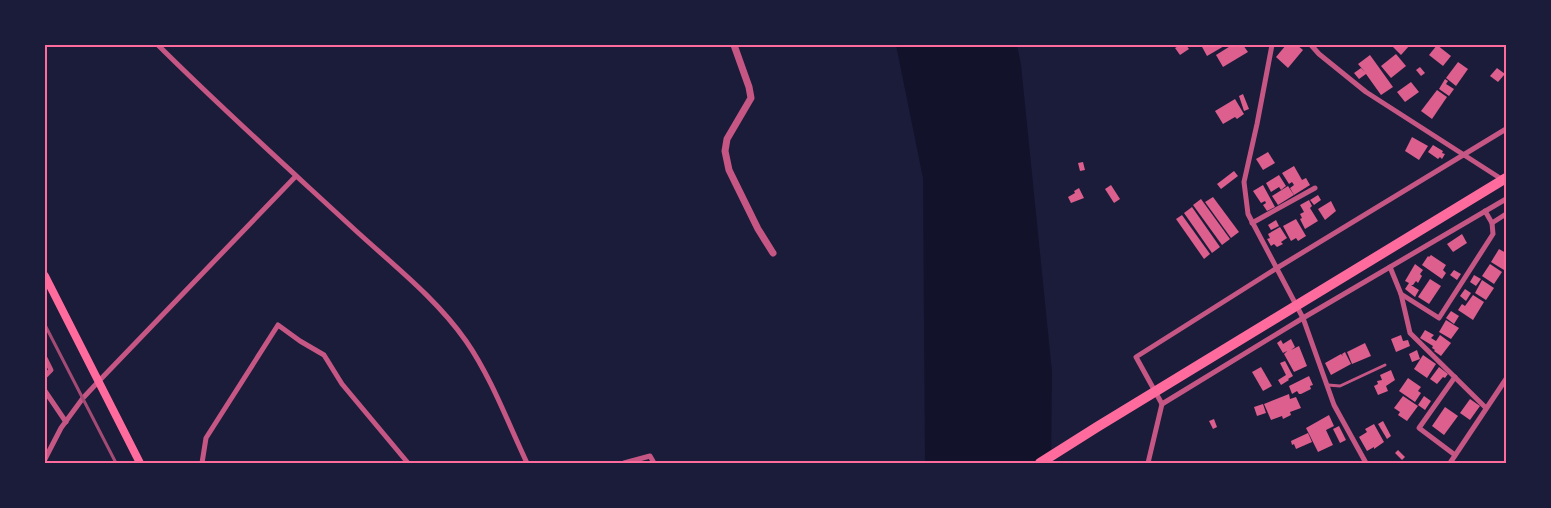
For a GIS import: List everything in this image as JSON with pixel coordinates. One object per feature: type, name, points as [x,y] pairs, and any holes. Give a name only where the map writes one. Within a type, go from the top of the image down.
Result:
[{"type":"highway","points":[[1040,463],[1097,426],[1506,180]]},
{"type":"main road","points":[[45,276],[140,463]]},
{"type":"street","points":[[158,45],[422,292],[455,326],[468,343],[485,373],[527,463]]},
{"type":"street","points":[[734,45],[749,87],[750,98],[727,139],[725,151],[729,170],[758,229],[773,253]]},
{"type":"street","points":[[1272,45],[1244,182],[1248,214],[1303,318],[1334,405],[1366,463]]},
{"type":"street","points":[[1311,45],[1319,54],[1366,92],[1461,154],[1506,180]]},
{"type":"street","points":[[1148,463],[1162,404],[1136,357],[1461,154],[1506,128]]},
{"type":"street","points":[[45,459],[66,422],[98,382],[296,176]]},
{"type":"street","points":[[1252,223],[1315,188]]},
{"type":"street","points":[[1162,404],[1303,318],[1506,199]]},
{"type":"street","points":[[1401,294],[1439,318],[1493,234],[1492,223],[1485,211]]},
{"type":"street","points":[[1492,223],[1506,214]]},
{"type":"street","points":[[1390,267],[1401,294],[1410,333],[1486,408]]},
{"type":"street","points":[[202,463],[206,438],[278,325],[324,355],[342,384],[408,463]]},
{"type":"street","points":[[45,358],[51,370],[45,376]]},
{"type":"street","points":[[1455,377],[1419,428],[1455,455]]},
{"type":"street","points":[[1450,463],[1506,378]]},
{"type":"street","points":[[45,391],[66,422]]},
{"type":"street","points":[[624,463],[650,456],[654,463]]},
{"type":"lane","points":[[1327,385],[1340,386],[1384,365]]},
{"type":"shaded area","points":[[896,45],[1017,45],[1021,65],[1052,372],[1051,463],[925,463],[923,178]]},
{"type":"building","points":[[1180,45],[1186,45],[1189,49],[1180,55],[1175,48]]},
{"type":"building","points":[[1201,45],[1226,45],[1207,56]]},
{"type":"building","points":[[1232,45],[1243,45],[1248,52],[1223,67],[1216,55]]},
{"type":"building","points":[[1286,45],[1297,45],[1303,50],[1288,68],[1276,57]]},
{"type":"building","points":[[1391,45],[1410,45],[1401,55]]},
{"type":"building","points":[[1437,45],[1451,56],[1443,66],[1429,55]]},
{"type":"building","points":[[1396,54],[1406,66],[1391,78],[1381,66]]},
{"type":"building","points":[[1370,55],[1393,87],[1381,95],[1366,74],[1359,79],[1354,73],[1361,68],[1365,72],[1358,64]]},
{"type":"building","points":[[1458,62],[1468,69],[1456,86],[1446,78]]},
{"type":"building","points":[[1420,67],[1425,73],[1421,76],[1416,70]]},
{"type":"building","points":[[1497,68],[1505,74],[1498,82],[1490,76]]},
{"type":"building","points":[[1445,79],[1448,81],[1446,84],[1454,89],[1449,96],[1439,89]]},
{"type":"building","points":[[1411,82],[1419,92],[1405,102],[1397,92]]},
{"type":"building","points":[[1437,90],[1447,97],[1432,119],[1421,111]]},
{"type":"building","points":[[1243,94],[1249,109],[1244,111],[1239,96]]},
{"type":"building","points":[[1235,99],[1244,114],[1237,119],[1235,117],[1223,124],[1215,111]]},
{"type":"building","points":[[1412,137],[1428,146],[1419,160],[1405,151]]},
{"type":"building","points":[[1433,145],[1445,154],[1442,159],[1440,157],[1438,159],[1428,152]]},
{"type":"building","points":[[1268,152],[1275,163],[1263,170],[1256,159]]},
{"type":"building","points":[[1083,162],[1085,170],[1080,171],[1078,163]]},
{"type":"building","points":[[1294,166],[1302,180],[1306,178],[1310,185],[1294,195],[1290,188],[1294,185],[1292,182],[1289,184],[1282,173]]},
{"type":"building","points":[[1234,171],[1238,176],[1221,189],[1217,184]]},
{"type":"building","points":[[1279,175],[1286,186],[1281,190],[1279,187],[1271,192],[1266,183]]},
{"type":"building","points":[[1111,185],[1120,199],[1114,203],[1105,189]]},
{"type":"building","points":[[1263,185],[1275,207],[1267,211],[1263,205],[1266,203],[1265,201],[1261,203],[1253,191]]},
{"type":"building","points":[[1288,186],[1294,195],[1278,205],[1272,196]]},
{"type":"building","points":[[1079,188],[1084,198],[1071,203],[1068,197]]},
{"type":"building","points":[[1318,195],[1321,200],[1314,205],[1310,200]]},
{"type":"building","points":[[1213,197],[1239,232],[1231,238],[1205,202]]},
{"type":"building","points":[[1201,199],[1230,239],[1222,245],[1193,205]]},
{"type":"building","points":[[1309,200],[1312,206],[1310,208],[1318,221],[1305,229],[1300,219],[1302,218],[1300,214],[1304,212],[1300,205]]},
{"type":"building","points":[[1331,201],[1336,211],[1325,220],[1318,209]]},
{"type":"building","points":[[1192,207],[1220,247],[1212,253],[1184,213]]},
{"type":"building","points":[[1182,215],[1210,254],[1204,259],[1176,219]]},
{"type":"building","points":[[1296,219],[1306,236],[1298,241],[1296,238],[1291,241],[1283,226]]},
{"type":"building","points":[[1276,220],[1279,226],[1271,230],[1268,225]]},
{"type":"building","points":[[1280,227],[1287,238],[1281,242],[1283,244],[1277,247],[1274,244],[1271,246],[1267,239],[1270,238],[1268,234]]},
{"type":"building","points":[[1462,234],[1467,243],[1453,252],[1447,244]]},
{"type":"building","points":[[1499,249],[1506,253],[1506,268],[1504,270],[1491,262]]},
{"type":"building","points":[[1431,255],[1446,265],[1443,270],[1446,273],[1442,279],[1422,265],[1428,256]]},
{"type":"building","points":[[1415,264],[1423,270],[1418,283],[1416,281],[1411,285],[1419,290],[1415,297],[1405,289],[1409,283],[1405,281]]},
{"type":"building","points":[[1490,264],[1502,272],[1494,284],[1482,276]]},
{"type":"building","points":[[1454,270],[1461,274],[1457,280],[1450,275]]},
{"type":"building","points":[[1474,275],[1481,279],[1476,286],[1470,282]]},
{"type":"building","points":[[1430,279],[1441,286],[1429,304],[1418,297]]},
{"type":"building","points":[[1482,280],[1494,288],[1486,300],[1475,293]]},
{"type":"building","points":[[1465,289],[1471,293],[1466,301],[1460,296]]},
{"type":"building","points":[[1473,295],[1484,302],[1473,320],[1458,310],[1462,304],[1465,306]]},
{"type":"building","points":[[1451,311],[1459,316],[1454,324],[1446,318]]},
{"type":"building","points":[[1446,320],[1459,328],[1451,339],[1439,332]]},
{"type":"building","points":[[1425,330],[1434,335],[1431,338],[1436,341],[1440,335],[1451,343],[1441,356],[1434,351],[1433,346],[1420,338]]},
{"type":"building","points":[[1401,335],[1403,341],[1408,340],[1410,346],[1396,352],[1391,339]]},
{"type":"building","points":[[1291,339],[1295,347],[1291,350],[1299,346],[1307,366],[1294,372],[1284,354],[1287,351],[1283,353],[1277,343],[1281,340],[1283,344]]},
{"type":"building","points":[[1365,343],[1371,356],[1352,364],[1347,352]]},
{"type":"building","points":[[1417,350],[1420,359],[1412,362],[1409,354]]},
{"type":"building","points":[[1345,352],[1351,364],[1331,375],[1325,363],[1341,354],[1343,356],[1342,354]]},
{"type":"building","points":[[1423,355],[1436,364],[1427,378],[1414,369]]},
{"type":"building","points":[[1285,361],[1293,376],[1281,385],[1278,380],[1286,375],[1280,363]]},
{"type":"building","points":[[1261,367],[1272,386],[1263,391],[1252,372]]},
{"type":"building","points":[[1439,367],[1448,374],[1437,384],[1430,379]]},
{"type":"building","points":[[1391,370],[1395,380],[1386,386],[1388,391],[1378,395],[1374,386],[1378,384],[1377,381],[1382,380],[1380,375]]},
{"type":"building","points":[[1309,376],[1313,385],[1310,386],[1311,389],[1301,394],[1297,391],[1292,394],[1289,386]]},
{"type":"building","points":[[1408,378],[1421,387],[1418,391],[1421,393],[1415,402],[1399,391]]},
{"type":"building","points":[[1289,394],[1290,399],[1296,397],[1301,408],[1290,412],[1291,415],[1283,419],[1282,416],[1271,420],[1264,404]]},
{"type":"building","points":[[1403,396],[1418,406],[1407,421],[1398,415],[1400,412],[1394,408]]},
{"type":"building","points":[[1424,396],[1431,401],[1425,410],[1418,405]]},
{"type":"building","points":[[1470,399],[1480,406],[1470,420],[1460,413]]},
{"type":"building","points":[[1263,404],[1266,413],[1257,416],[1254,407]]},
{"type":"building","points":[[1445,407],[1458,416],[1444,435],[1432,426]]},
{"type":"building","points":[[1329,415],[1334,426],[1326,430],[1333,445],[1318,452],[1306,428]]},
{"type":"building","points":[[1214,419],[1217,427],[1213,429],[1209,421]]},
{"type":"building","points":[[1383,421],[1391,436],[1387,439],[1378,424]]},
{"type":"building","points":[[1374,424],[1384,442],[1374,449],[1374,447],[1367,451],[1359,437],[1367,432],[1365,429]]},
{"type":"building","points":[[1339,426],[1346,440],[1340,443],[1333,429]]},
{"type":"building","points":[[1308,433],[1312,442],[1296,449],[1294,444],[1292,445],[1291,441]]},
{"type":"building","points":[[1398,450],[1405,457],[1402,460],[1395,453]]},
{"type":"railway","points":[[45,325],[116,463]]}]
